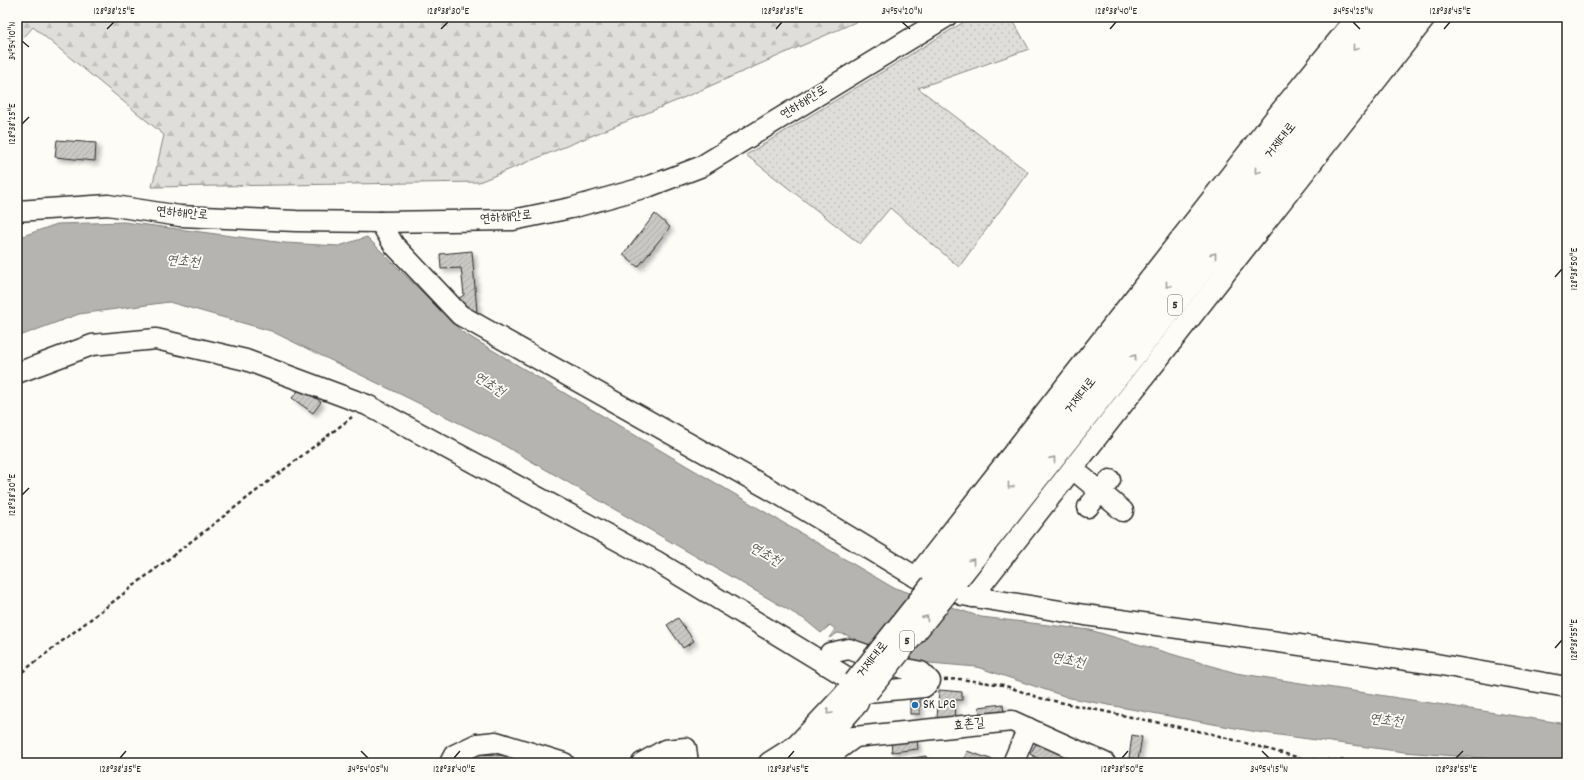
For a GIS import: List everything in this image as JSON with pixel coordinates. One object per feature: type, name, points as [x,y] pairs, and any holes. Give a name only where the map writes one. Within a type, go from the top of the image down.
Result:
[{"type":"main road","name":"거제대로","points":[[798,763],[812,754],[825,740],[932,584],[1379,17]]},
{"type":"main road","name":"거제대로","points":[[932,584],[1402,17]]},
{"type":"main road","name":"거제대로","points":[[770,763],[797,746],[844,696],[861,687]]},
{"type":"street","name":"연하해안로","points":[[17,210],[108,205],[180,216],[296,221],[380,222],[512,220],[571,208],[650,186],[700,168],[946,17]]},
{"type":"street","points":[[932,584],[1265,131],[1357,17]]},
{"type":"street","points":[[972,597],[1426,17]]},
{"type":"street","points":[[380,222],[394,245],[460,315],[780,495],[932,584],[972,597],[1085,615],[1436,664],[1567,687]]},
{"type":"street","points":[[17,373],[92,344],[156,339],[246,360],[367,405],[656,561],[861,687],[924,687],[930,681],[921,672],[906,669],[849,649],[830,653],[824,664]]},
{"type":"street","points":[[1073,469],[1099,493],[1123,511]]},
{"type":"street","name":"효촌길","points":[[825,740],[1012,721],[1105,763]]},
{"type":"street","points":[[1013,763],[1028,728]]},
{"type":"street","points":[[820,763],[855,736]]},
{"type":"street","points":[[450,763],[454,756],[477,744],[496,742],[564,763]]},
{"type":"street","points":[[642,763],[665,750],[686,748],[688,763]]},
{"type":"path","points":[[17,676],[367,405]]},
{"type":"path","points":[[930,681],[960,679],[1003,685],[1040,698],[1212,734],[1304,759],[1400,763]]},
{"type":"green space","points":[[17,17],[867,17],[676,101],[479,182],[152,187],[164,135],[33,27],[17,45]]},
{"type":"green space","points":[[972,17],[1011,17],[1029,49],[918,88],[1028,172],[959,267],[890,208],[860,244],[746,155]]},
{"type":"water","name":"연초천","points":[[124,222],[285,243],[339,246],[367,237],[462,332],[892,587],[981,617],[1090,630],[1236,673],[1567,724],[1567,763],[1545,763],[1404,752],[1257,732],[1070,698],[977,667],[918,662],[887,654],[862,646],[847,635],[838,633],[829,638],[835,629],[830,625],[821,633],[804,619],[500,443],[271,331],[169,302],[79,314],[17,337],[17,238],[57,224]]},
{"type":"building","points":[[57,140],[96,143],[95,161],[55,157]]},
{"type":"building","points":[[655,214],[670,227],[638,267],[623,255]]},
{"type":"building","points":[[472,251],[477,312],[473,314],[456,300],[464,295],[461,268],[441,269],[440,254]]},
{"type":"building","points":[[301,387],[321,402],[313,413],[292,398]]},
{"type":"building","points":[[678,618],[694,641],[683,648],[667,625]]},
{"type":"building","points":[[939,690],[962,692],[962,700],[955,700],[954,721],[937,719]]},
{"type":"building","name":"SK LPG","points":[[910,695],[920,695],[920,714],[910,714]]},
{"type":"building","points":[[1003,704],[1004,714],[980,717],[979,707]]},
{"type":"building","points":[[1132,735],[1142,737],[1138,760],[1129,758]]},
{"type":"building","points":[[917,739],[918,749],[892,752],[891,742]]},
{"type":"building","points":[[1038,740],[1077,763],[1046,763],[1030,754]]},
{"type":"building","points":[[967,751],[996,761],[995,763],[963,763]]},
{"type":"building","points":[[475,754],[520,756],[520,763],[474,763]]},
{"type":"building","points":[[926,756],[927,763],[881,763]]},
{"type":"place","name":"SK LPG","points":[[915,705]]}]
